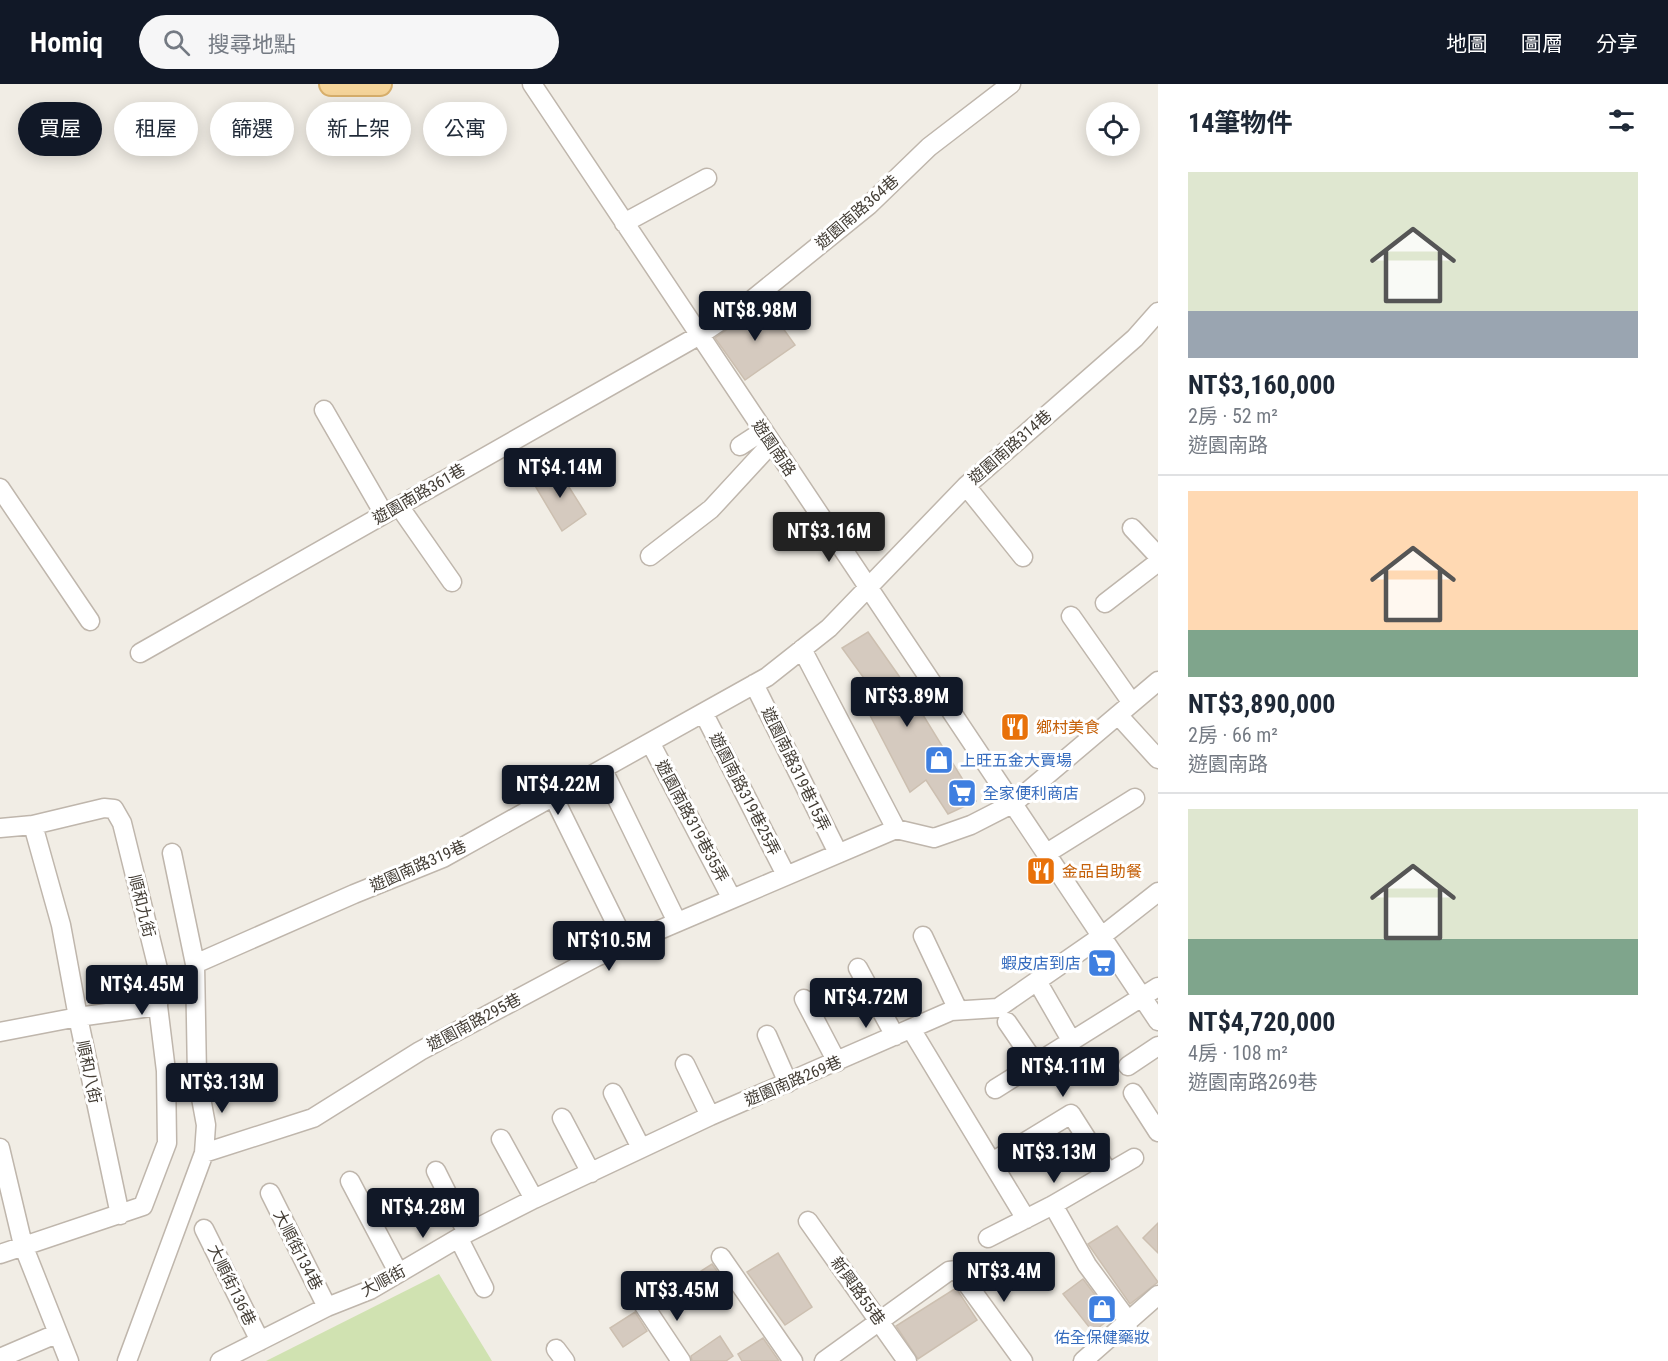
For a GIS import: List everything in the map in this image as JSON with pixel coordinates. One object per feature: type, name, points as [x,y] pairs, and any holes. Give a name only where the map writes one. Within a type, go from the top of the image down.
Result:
[{"type":"main road","points":[[331,84],[380,84]]},
{"type":"street","name":"遊園南路","points":[[532,84],[698,336],[1014,802],[1158,1021]]},
{"type":"street","name":"遊園南路364巷","points":[[698,336],[753,299],[869,205],[929,147],[1011,84]]},
{"type":"street","points":[[624,224],[707,178]]},
{"type":"street","name":"遊園南路314巷","points":[[867,586],[966,486],[1134,338],[1158,312]]},
{"type":"street","name":"遊園南路361巷","points":[[140,653],[698,336]]},
{"type":"street","points":[[324,410],[392,510],[452,582]]},
{"type":"street","points":[[740,446],[767,437]]},
{"type":"street","points":[[650,556],[711,509],[767,437]]},
{"type":"street","points":[[966,486],[1023,557]]},
{"type":"street","points":[[0,488],[90,621]]},
{"type":"street","points":[[1132,528],[1158,556]]},
{"type":"street","points":[[1105,603],[1158,562]]},
{"type":"street","name":"遊園南路319巷","points":[[195,964],[354,894],[443,858],[651,744],[754,684],[802,649],[829,628],[867,586]]},
{"type":"street","points":[[1071,616],[1132,703]]},
{"type":"street","points":[[802,649],[896,829],[934,838],[971,825],[1014,802],[1158,681]]},
{"type":"street","name":"遊園南路319巷15弄","points":[[754,684],[838,853]]},
{"type":"street","name":"遊園南路319巷25弄","points":[[704,714],[786,875]]},
{"type":"street","points":[[1118,715],[1158,759]]},
{"type":"street","name":"遊園南路319巷35弄","points":[[651,744],[732,898]]},
{"type":"street","points":[[603,770],[677,922]]},
{"type":"street","points":[[554,798],[626,944]]},
{"type":"street","points":[[1047,853],[1135,798]]},
{"type":"street","name":"順和九街","points":[[0,828],[33,825],[104,808],[114,809],[122,823],[160,977],[158,1006],[166,1071],[167,1143],[142,1206],[0,1254]]},
{"type":"street","name":"順和八街","points":[[33,825],[61,925],[120,1215]]},
{"type":"street","name":"遊園南路295巷","points":[[204,1153],[313,1118],[420,1050],[626,944],[896,829]]},
{"type":"street","points":[[127,1361],[204,1153],[206,1125],[197,1076],[195,964],[172,853]]},
{"type":"street","name":"遊園南路269巷","points":[[641,1148],[951,1011],[998,1008],[1102,936],[1158,892]]},
{"type":"street","points":[[923,936],[958,1010]]},
{"type":"street","points":[[858,968],[962,1113],[1026,1219]]},
{"type":"street","points":[[1037,981],[1071,1040]]},
{"type":"street","points":[[995,1089],[1158,987]]},
{"type":"street","points":[[804,999],[837,1062]]},
{"type":"street","points":[[0,1032],[78,1017],[158,1006]]},
{"type":"street","points":[[1007,1022],[1035,1063]]},
{"type":"street","points":[[767,1035],[788,1083]]},
{"type":"street","points":[[1128,1066],[1158,1046]]},
{"type":"street","points":[[685,1064],[710,1116]]},
{"type":"street","points":[[613,1093],[641,1148]]},
{"type":"street","points":[[1133,1093],[1158,1132]]},
{"type":"street","points":[[992,1162],[1071,1114],[1108,1172]]},
{"type":"street","points":[[562,1118],[591,1173]]},
{"type":"street","points":[[501,1139],[534,1199]]},
{"type":"street","points":[[0,1148],[23,1245],[56,1334],[69,1361]]},
{"type":"street","name":"大順街","points":[[220,1361],[327,1307],[370,1290],[463,1236],[641,1148]]},
{"type":"street","points":[[988,1238],[1053,1205],[1134,1158]]},
{"type":"street","points":[[436,1172],[484,1288]]},
{"type":"street","points":[[350,1181],[398,1272]]},
{"type":"street","name":"大順街134巷","points":[[270,1193],[327,1307]]},
{"type":"street","points":[[1053,1205],[1087,1265],[1129,1322]]},
{"type":"street","name":"新興路55巷","points":[[808,1221],[881,1321],[907,1361]]},
{"type":"street","name":"大順街136巷","points":[[204,1228],[260,1341]]},
{"type":"street","points":[[721,1257],[793,1361]]},
{"type":"street","points":[[824,1361],[949,1271],[957,1270],[964,1276],[1023,1361]]},
{"type":"street","points":[[1083,1361],[1158,1295]]},
{"type":"street","points":[[643,1304],[681,1361]]},
{"type":"street","points":[[0,1358],[56,1334]]},
{"type":"green space","points":[[439,1274],[492,1361],[266,1361]]},
{"type":"building","points":[[765,303],[795,345],[745,380],[715,338]]},
{"type":"building","points":[[557,468],[586,514],[562,531],[534,484]]},
{"type":"building","points":[[868,632],[899,676],[976,801],[948,814],[926,780],[910,792],[863,702],[874,692],[842,648]]},
{"type":"building","points":[[1158,1223],[1158,1253],[1143,1238]]},
{"type":"building","points":[[1117,1226],[1158,1282],[1130,1304],[1088,1244]]},
{"type":"building","points":[[778,1253],[812,1307],[785,1325],[747,1272]]},
{"type":"building","points":[[712,1264],[731,1291],[705,1308],[687,1280]]},
{"type":"building","points":[[1083,1279],[1112,1317],[1093,1332],[1063,1294]]},
{"type":"building","points":[[956,1288],[977,1320],[918,1359],[896,1326]]},
{"type":"building","points":[[635,1312],[647,1331],[623,1347],[610,1328]]},
{"type":"building","points":[[720,1336],[733,1356],[726,1361],[692,1361],[691,1356]]},
{"type":"building","points":[[763,1338],[779,1361],[742,1361],[738,1354]]},
{"type":"place","name":"鄉村美食","points":[[1015,727]]},
{"type":"place","name":"上旺五金大賣場","points":[[939,760]]},
{"type":"place","name":"全家便利商店","points":[[962,793]]},
{"type":"place","name":"金品自助餐","points":[[1041,871]]},
{"type":"place","name":"蝦皮店到店","points":[[1102,963]]},
{"type":"place","name":"佑全保健藥妝","points":[[1102,1309]]}]
